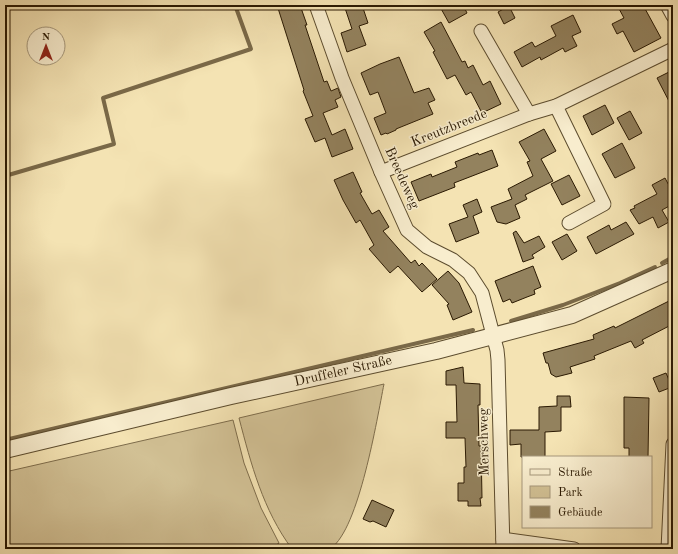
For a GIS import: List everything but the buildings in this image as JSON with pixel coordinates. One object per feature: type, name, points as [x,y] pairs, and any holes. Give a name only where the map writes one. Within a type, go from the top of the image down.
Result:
[{"type":"street","name":"Breedeweg","points":[[316,5],[342,78],[407,230],[427,247],[453,260],[469,273],[482,294],[494,335]]},
{"type":"street","points":[[667,5],[673,16]]},
{"type":"street","points":[[481,31],[529,114]]},
{"type":"street","name":"Kreutzbreede","points":[[381,172],[529,114],[556,106],[673,50]]},
{"type":"street","points":[[556,106],[604,204],[569,223]]},
{"type":"street","name":"Druffeler Straße","points":[[5,450],[255,391],[436,351],[572,315],[673,270]]},
{"type":"street","name":"Merschweg","points":[[494,335],[498,360],[503,544]]},
{"type":"street","points":[[668,549],[673,444]]},
{"type":"street","points":[[503,544],[574,549]]},
{"type":"green space","points":[[384,384],[372,446],[358,497],[350,519],[341,537],[331,548],[328,549],[292,549],[273,519],[259,486],[239,418]]},
{"type":"green space","points":[[233,420],[244,463],[261,508],[279,543],[270,549],[5,549],[5,472]]},
{"type":"waterway","points":[[5,176],[114,144],[103,98],[251,49],[235,5]]},
{"type":"waterway","points":[[662,263],[673,257]]},
{"type":"waterway","points":[[511,321],[563,305],[620,283],[655,267]]},
{"type":"waterway","points":[[5,440],[473,330]]}]
